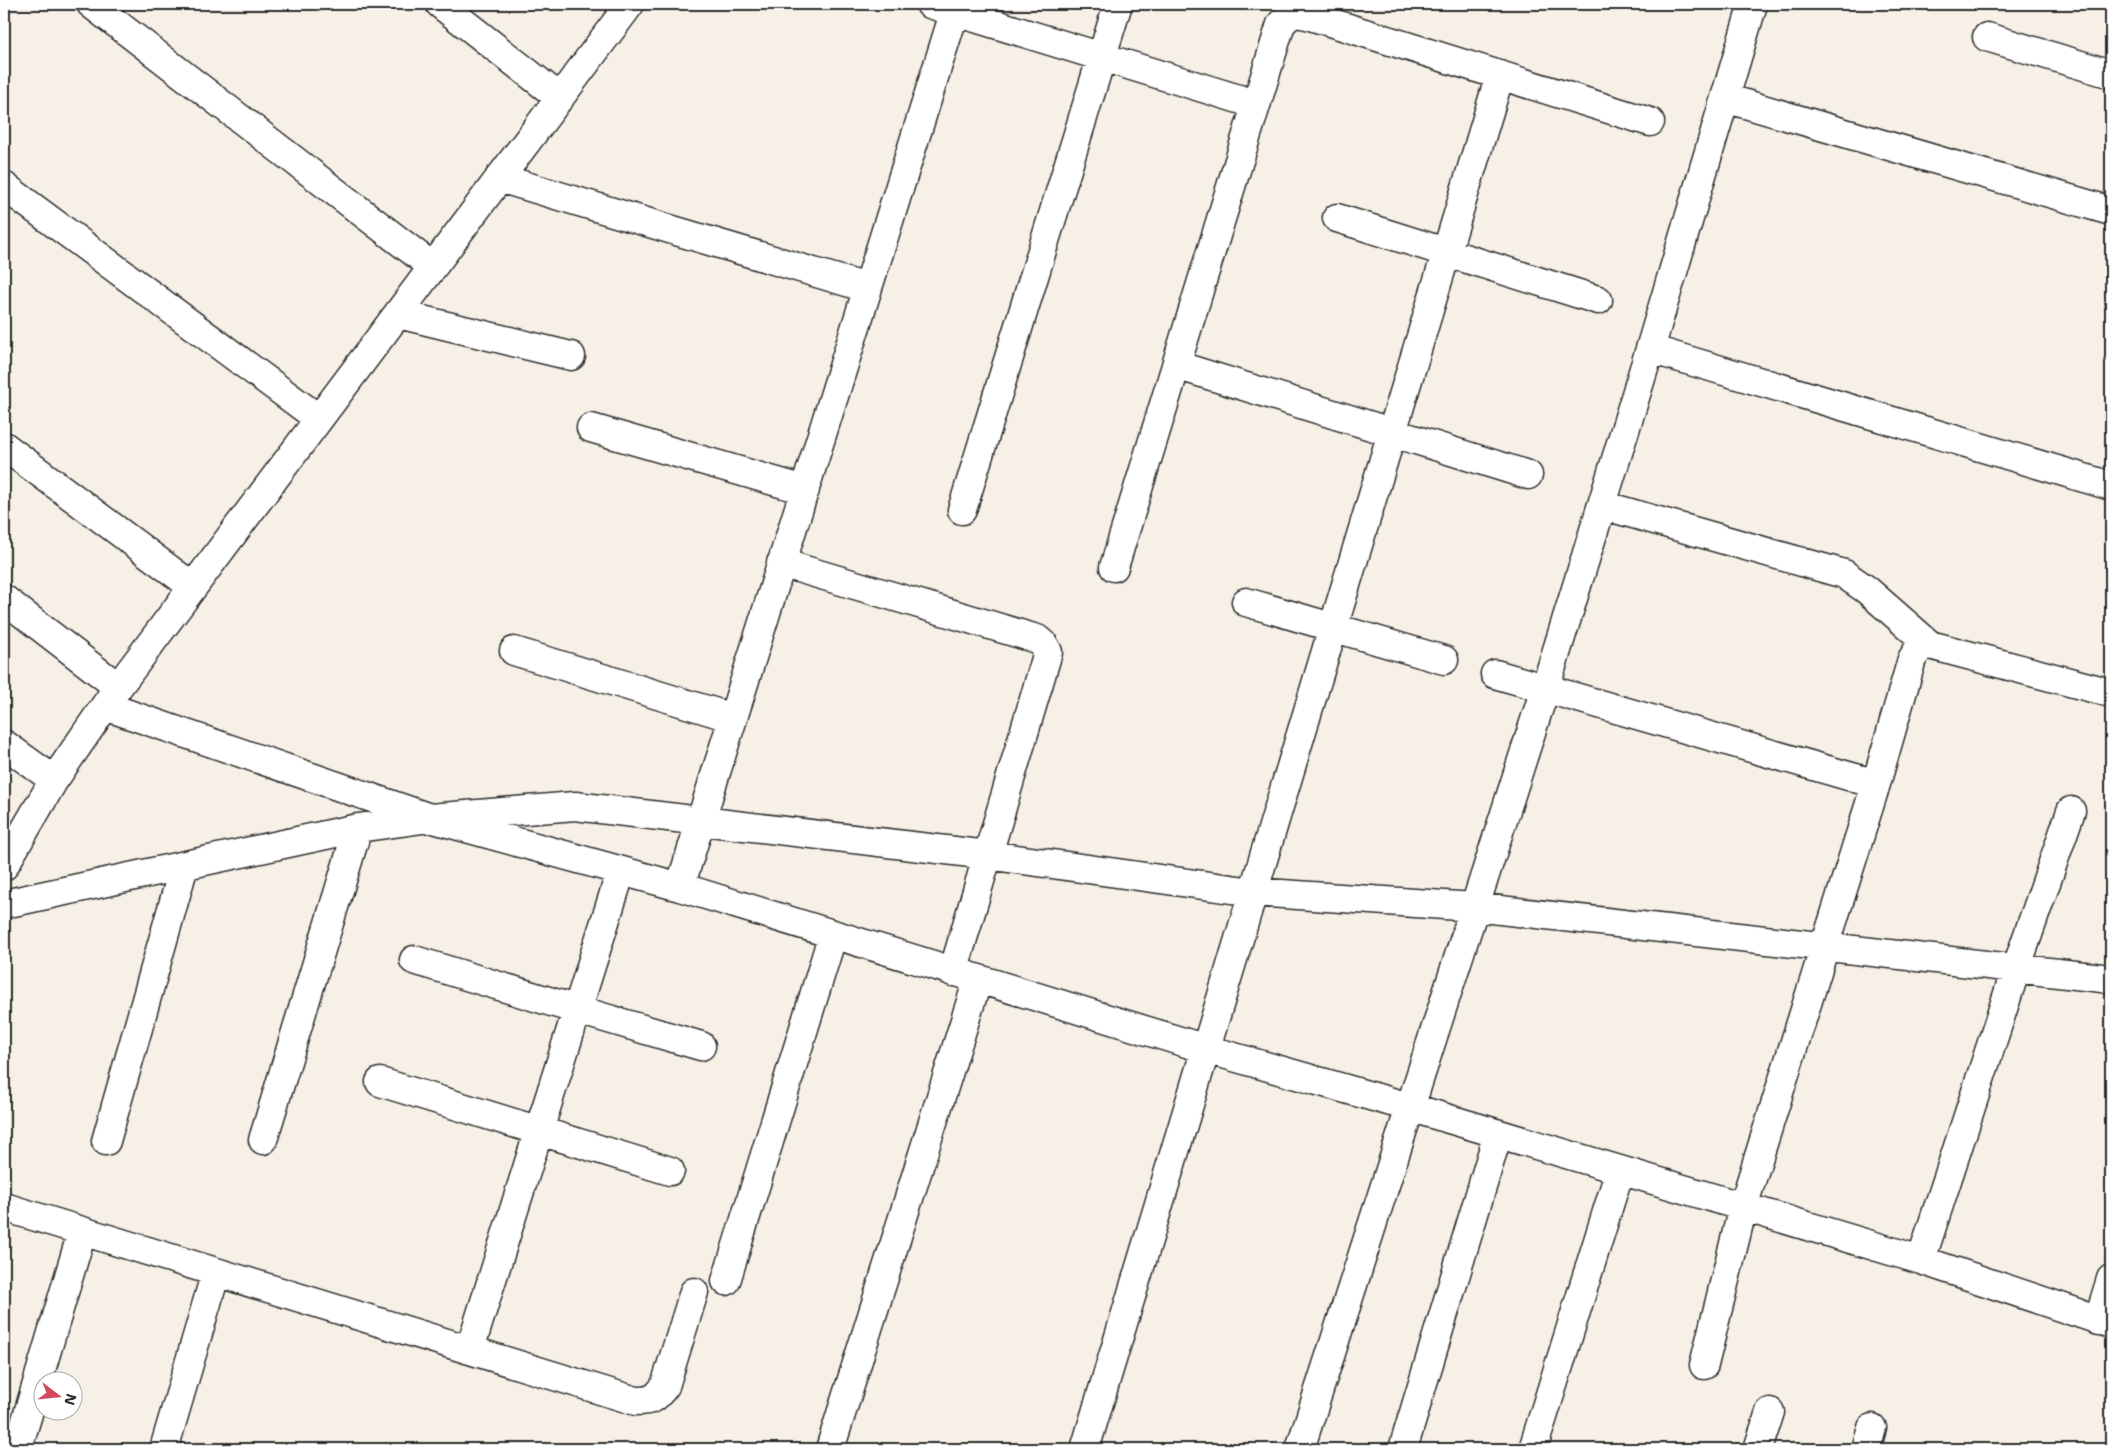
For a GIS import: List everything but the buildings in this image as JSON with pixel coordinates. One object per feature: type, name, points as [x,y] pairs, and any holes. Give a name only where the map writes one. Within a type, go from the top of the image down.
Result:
[{"type":"street","points":[[91,4],[433,267]]},
{"type":"street","points":[[440,4],[560,98]]},
{"type":"street","points":[[4,866],[54,780],[111,697],[630,4]]},
{"type":"street","points":[[962,510],[1118,4]]},
{"type":"street","points":[[1300,1449],[1545,689],[1650,349],[1753,4]]},
{"type":"street","points":[[680,887],[867,288],[947,6],[1101,57],[1255,104]]},
{"type":"street","points":[[1114,567],[1255,104],[1281,24],[1289,15],[1298,13],[1650,122]]},
{"type":"street","points":[[1987,37],[2111,74]]},
{"type":"street","points":[[1085,1449],[1500,75]]},
{"type":"street","points":[[1725,98],[2111,211]]},
{"type":"street","points":[[499,178],[867,288]]},
{"type":"street","points":[[4,186],[319,419]]},
{"type":"street","points":[[1337,218],[1598,300]]},
{"type":"street","points":[[398,314],[571,356]]},
{"type":"street","points":[[1650,349],[2111,486]]},
{"type":"street","points":[[1176,364],[1528,475]]},
{"type":"street","points":[[591,428],[805,490]]},
{"type":"street","points":[[4,446],[193,588]]},
{"type":"street","points":[[1602,505],[1844,574],[1868,590],[1930,645]]},
{"type":"street","points":[[781,563],[1036,639],[1044,645],[1048,652],[988,855],[965,976],[830,1449]]},
{"type":"street","points":[[4,599],[111,697],[430,818],[680,887],[1206,1049],[1743,1206],[1921,1260],[2104,1323],[2111,1279]]},
{"type":"street","points":[[1246,602],[1444,660]]},
{"type":"street","points":[[1704,1364],[1743,1206],[1876,784],[1912,659],[1920,647],[1930,645],[2111,693]]},
{"type":"street","points":[[514,651],[733,718]]},
{"type":"street","points":[[1495,674],[1876,784]]},
{"type":"street","points":[[4,744],[54,780]]},
{"type":"street","points":[[4,904],[358,828],[430,818],[575,806],[988,855],[1254,892],[1474,907],[2111,979]]},
{"type":"street","points":[[1921,1260],[2016,969],[2071,811]]},
{"type":"street","points":[[263,1140],[358,828]]},
{"type":"street","points":[[106,1140],[184,866]]},
{"type":"street","points":[[470,1349],[621,871]]},
{"type":"street","points":[[726,1281],[833,934]]},
{"type":"street","points":[[414,960],[701,1046]]},
{"type":"street","points":[[380,1082],[670,1171]]},
{"type":"street","points":[[1403,1449],[1498,1134]]},
{"type":"street","points":[[1534,1449],[1620,1170]]},
{"type":"street","points":[[4,1208],[636,1401],[649,1401],[658,1395],[665,1386],[694,1292]]},
{"type":"street","points":[[19,1444],[82,1232]]},
{"type":"street","points":[[164,1449],[216,1272]]},
{"type":"street","points":[[1758,1449],[1770,1412]]}]
